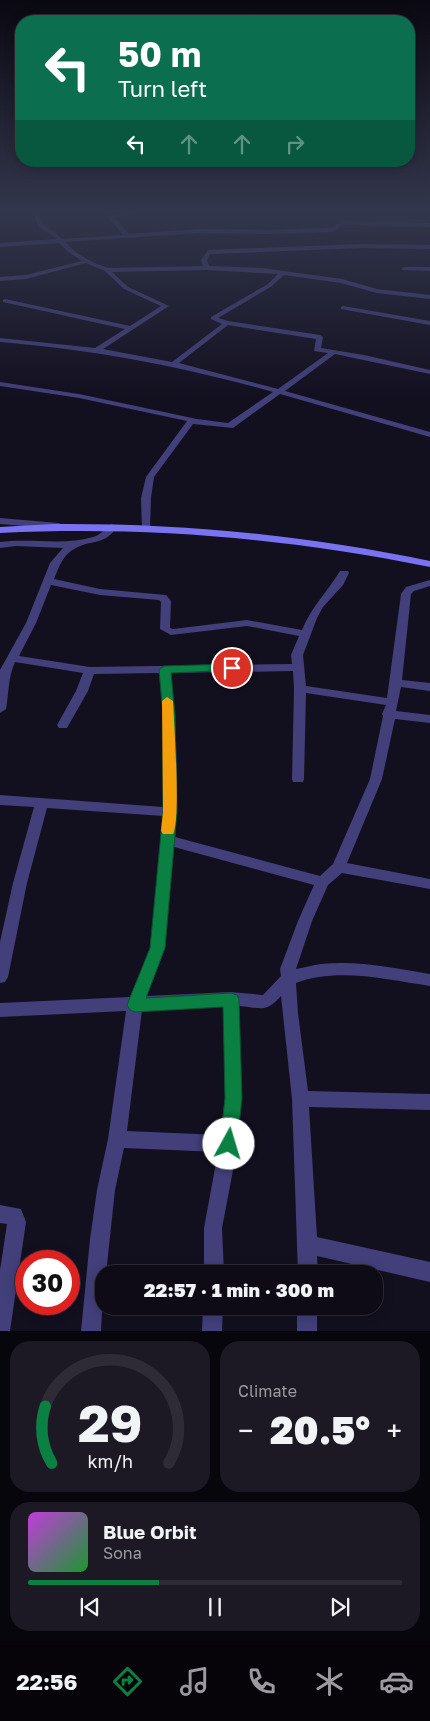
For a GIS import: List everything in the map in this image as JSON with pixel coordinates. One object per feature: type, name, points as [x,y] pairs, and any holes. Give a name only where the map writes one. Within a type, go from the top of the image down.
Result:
[{"type":"main road","points":[[0,530],[68,526],[112,527],[287,539],[363,550],[430,564]]},
{"type":"street","points":[[0,279],[37,274]]},
{"type":"street","points":[[96,350],[166,306],[126,288],[111,274]]},
{"type":"street","points":[[281,274],[270,285],[212,318],[227,324],[320,337],[317,349],[430,372]]},
{"type":"street","points":[[290,274],[342,281],[377,291],[430,297]]},
{"type":"street","points":[[5,301],[131,328]]},
{"type":"street","points":[[343,308],[430,322]]},
{"type":"street","points":[[173,364],[227,324]]},
{"type":"street","points":[[0,340],[96,350],[173,364],[279,390],[430,435]]},
{"type":"street","points":[[0,384],[78,396],[230,426],[334,352]]},
{"type":"street","points":[[145,529],[146,498],[150,477],[193,420]]},
{"type":"street","points":[[0,521],[68,526]]},
{"type":"street","points":[[0,545],[16,543],[74,544],[102,538],[108,534],[112,527]]},
{"type":"street","points":[[0,709],[4,673],[31,624],[59,556],[74,544]]},
{"type":"street","points":[[298,779],[300,689],[297,655],[319,606],[339,583],[344,573]]},
{"type":"street","points":[[48,581],[100,592],[162,597],[166,601],[165,629],[171,632],[247,622],[305,634]]},
{"type":"street","points":[[308,1265],[300,1099],[290,1013],[290,978],[288,969],[305,921],[322,882],[339,867],[376,779],[396,683],[406,594],[410,589],[427,586]]},
{"type":"street","points":[[11,658],[90,670],[297,667]]},
{"type":"street","points":[[63,725],[82,691],[90,670]]},
{"type":"street","points":[[91,1331],[99,1239],[106,1190],[117,1139],[135,1005],[158,948],[170,812],[169,714],[164,670]]},
{"type":"street","points":[[396,683],[430,687]]},
{"type":"street","points":[[300,689],[390,708],[430,719]]},
{"type":"street","points":[[0,800],[170,812]]},
{"type":"street","points":[[0,976],[20,883],[42,802]]},
{"type":"street","points":[[167,840],[322,882]]},
{"type":"street","points":[[339,867],[430,884]]},
{"type":"street","points":[[0,1010],[231,999],[266,1002],[290,978],[309,970],[354,970],[430,980]]},
{"type":"street","points":[[214,1265],[213,1228],[229,1144],[233,1098],[231,999]]},
{"type":"street","points":[[300,1099],[430,1102]]},
{"type":"street","points":[[117,1139],[229,1144]]},
{"type":"street","points":[[0,1214],[14,1216],[17,1222],[0,1331]]},
{"type":"street","points":[[308,1244],[430,1272]]},
{"type":"street","points":[[212,1331],[213,1315]]},
{"type":"street","points":[[307,1315],[307,1331]]},
{"type":"slow traffic","points":[[167,701],[169,714],[170,812],[168,831]]},
{"type":"route","points":[[229,1144],[233,1098],[231,999],[135,1005],[158,948],[170,812],[169,714],[164,670],[232,668]]}]
